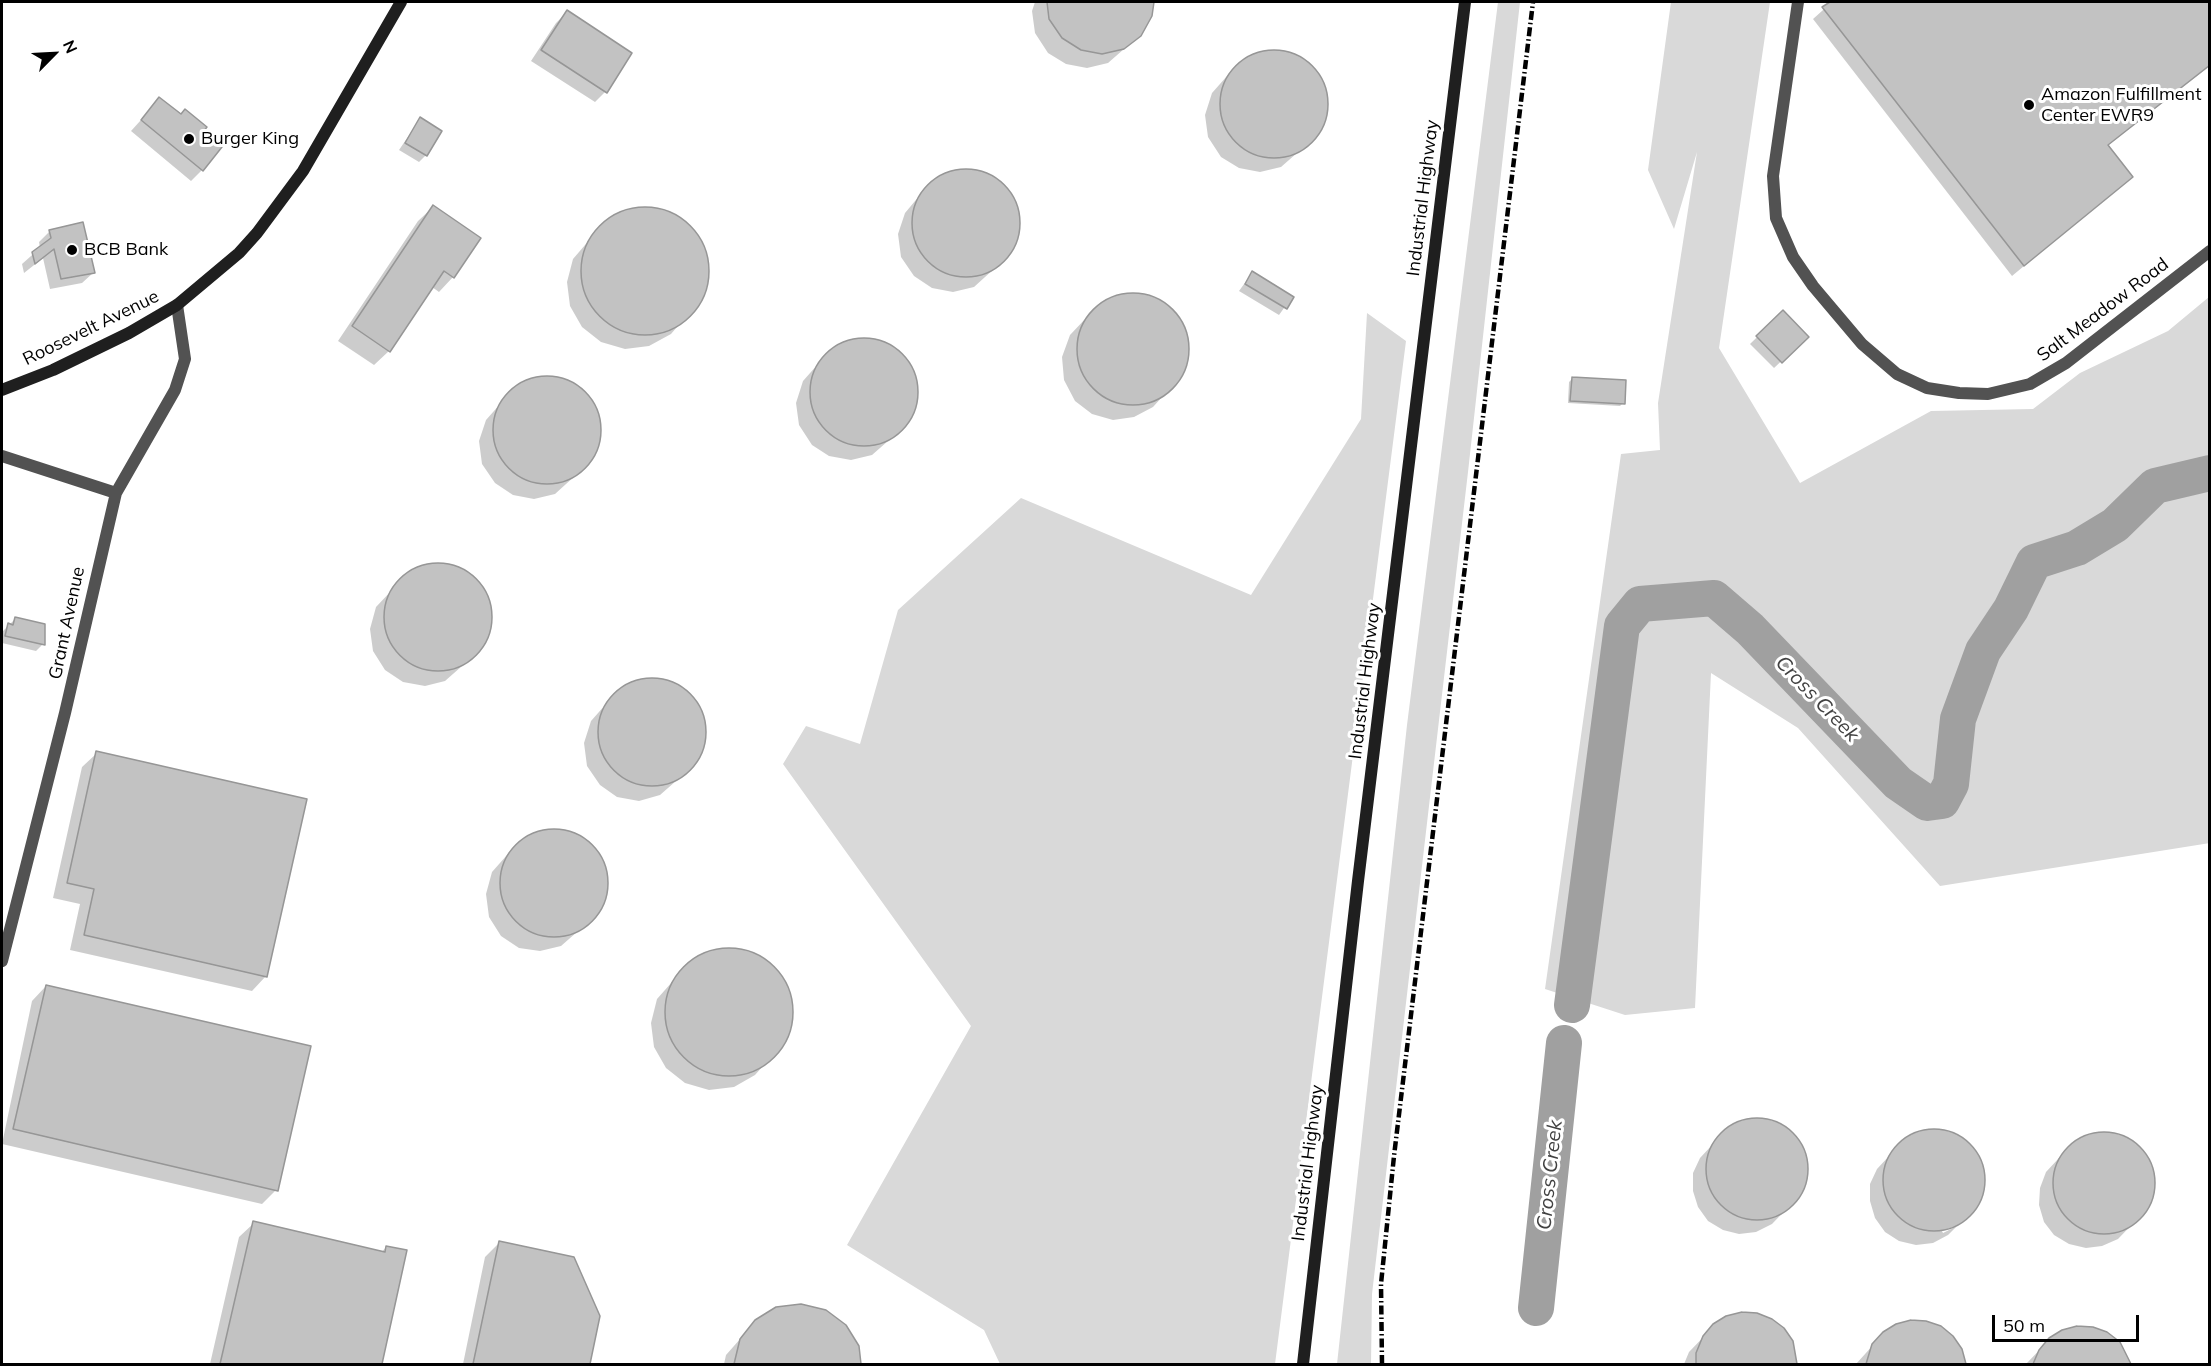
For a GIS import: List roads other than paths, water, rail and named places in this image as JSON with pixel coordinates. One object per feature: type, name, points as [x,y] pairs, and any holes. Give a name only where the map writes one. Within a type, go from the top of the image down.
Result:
[{"type":"main road","name":"Roosevelt Avenue","points":[[2,390],[64,365],[129,333],[177,305],[239,253],[257,233],[303,171],[401,2]]},
{"type":"main road","name":"Industrial Highway","points":[[1303,1365],[1360,869],[1465,2]]},
{"type":"street","name":"Salt Meadow Road","points":[[1798,2],[1773,176],[1776,218],[1793,257],[1813,286],[1862,344],[1897,374],[1927,388],[1959,393],[2003,392],[2030,384],[2066,363],[2210,251]]},
{"type":"street","name":"Grant Avenue","points":[[2,961],[65,713],[116,493],[175,390],[185,359],[177,305]]},
{"type":"street","points":[[2,456],[116,493]]},
{"type":"waterway","name":"Cross Creek","points":[[1572,1005],[1622,626],[1640,604],[1714,598],[1750,629],[1898,783],[1927,803],[1942,801],[1951,784],[1958,719],[1983,651],[2011,609],[2034,562],[2077,548],[2115,525],[2155,486],[2210,473]]},
{"type":"waterway","name":"Cross Creek","points":[[1536,1308],[1564,1043]]},
{"type":"railway","points":[[1382,1364],[1381,1284],[1394,1156],[1533,2]]},
{"type":"place","name":"Amazon Fulfillment Center EWR9","points":[[2029,105]]},
{"type":"place","name":"Burger King","points":[[189,139]]},
{"type":"place","name":"BCB Bank","points":[[72,250]]}]
